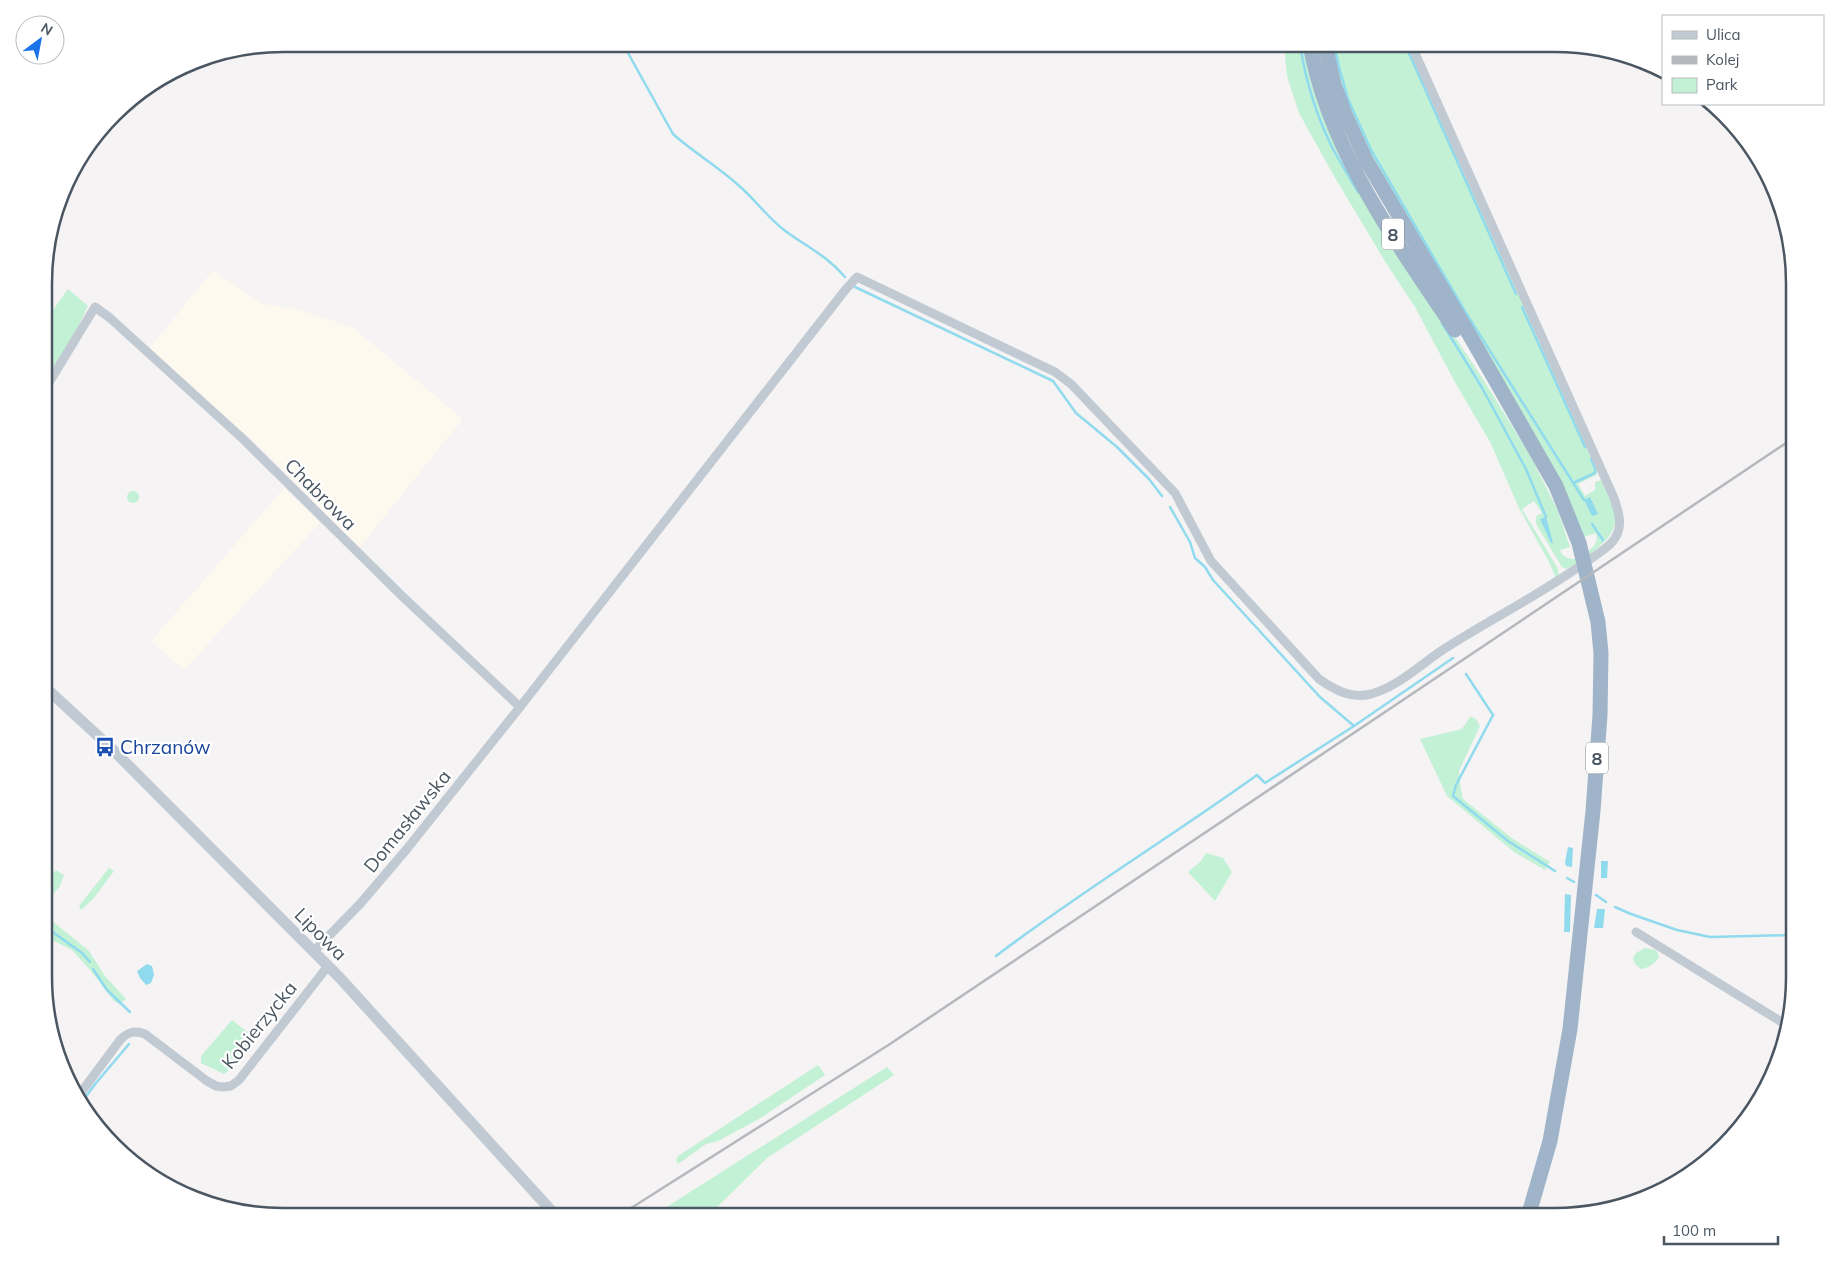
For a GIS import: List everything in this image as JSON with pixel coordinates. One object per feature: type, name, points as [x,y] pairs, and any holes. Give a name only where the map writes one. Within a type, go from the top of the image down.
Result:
[{"type":"highway","name":"8","points":[[1312,52],[1321,95],[1336,134],[1352,164],[1381,216],[1509,407]]},
{"type":"highway","name":"8","points":[[1327,52],[1334,84],[1342,107],[1366,160],[1556,486],[1579,542],[1595,606],[1601,653],[1600,715],[1593,811],[1573,1006],[1550,1140],[1531,1208]]},
{"type":"street","name":"Domasławska","points":[[314,951],[360,904],[406,850],[520,708],[857,277],[1055,372],[1071,384],[1175,493],[1211,561],[1319,679],[1340,693],[1354,696],[1382,691],[1442,650],[1565,576],[1613,542],[1621,525],[1614,498],[1414,52]]},
{"type":"street","name":"Chabrowa","points":[[52,378],[95,307],[110,318],[243,439],[381,576],[520,708]]},
{"type":"street","name":"Lipowa","points":[[52,694],[111,748],[314,951],[376,1016],[549,1208]]},
{"type":"street","points":[[1636,932],[1782,1022]]},
{"type":"street","name":"Kobierzycka","points":[[82,1091],[120,1040],[128,1033],[135,1031],[145,1034],[207,1081],[216,1086],[231,1086],[239,1080],[257,1059],[328,966]]},
{"type":"shaded area","points":[[213,270],[263,304],[300,310],[352,327],[463,419],[359,548],[262,449],[149,349]]},
{"type":"shaded area","points":[[284,488],[320,523],[184,670],[151,641]]},
{"type":"green space","points":[[1285,52],[1308,52],[1399,253],[1483,379],[1529,453],[1558,511],[1570,547],[1560,550],[1566,557],[1576,559],[1577,564],[1566,569],[1562,567],[1536,524],[1536,516],[1542,513],[1534,501],[1522,509],[1558,569],[1559,575],[1556,578],[1519,508],[1490,442],[1456,384],[1415,307],[1386,263],[1299,113],[1287,76]]},
{"type":"green space","points":[[1334,52],[1411,52],[1598,470],[1596,475],[1578,484],[1585,496],[1595,490],[1595,482],[1602,480],[1612,504],[1615,513],[1613,529],[1600,546],[1589,555],[1588,551],[1596,541],[1596,533],[1584,537],[1569,500],[1363,141],[1343,90]]},
{"type":"green space","points":[[68,289],[88,306],[52,373],[52,312]]},
{"type":"green space","points":[[131,491],[135,491],[139,497],[135,503],[131,503],[127,499],[127,495]]},
{"type":"green space","points":[[1470,717],[1475,718],[1480,726],[1459,771],[1463,799],[1513,839],[1550,862],[1545,870],[1514,852],[1447,796],[1420,739],[1462,729]]},
{"type":"green space","points":[[1206,853],[1223,858],[1232,872],[1215,901],[1188,872],[1201,861]]},
{"type":"green space","points":[[109,868],[114,871],[93,899],[81,910],[79,906]]},
{"type":"green space","points":[[56,870],[64,875],[60,886],[52,896],[52,875]]},
{"type":"green space","points":[[52,921],[89,951],[105,976],[126,999],[120,1004],[114,1001],[72,950],[52,940]]},
{"type":"green space","points":[[1645,948],[1656,950],[1659,956],[1652,965],[1641,969],[1635,964],[1633,958],[1636,953]]},
{"type":"green space","points":[[232,1020],[255,1038],[224,1074],[201,1063],[201,1056]]},
{"type":"green space","points":[[818,1065],[825,1075],[759,1119],[718,1141],[706,1144],[678,1164],[676,1160],[678,1156]]},
{"type":"green space","points":[[887,1067],[894,1075],[767,1158],[716,1208],[665,1208]]},
{"type":"water","points":[[1590,497],[1598,514],[1592,516],[1584,500]]},
{"type":"water","points":[[1546,517],[1553,543],[1551,543],[1540,519]]},
{"type":"water","points":[[1568,847],[1573,848],[1572,867],[1566,866],[1565,862]]},
{"type":"water","points":[[1601,861],[1608,861],[1607,878],[1601,878]]},
{"type":"water","points":[[1565,894],[1571,895],[1570,932],[1564,932]]},
{"type":"water","points":[[1597,909],[1605,909],[1603,928],[1594,928]]},
{"type":"water","points":[[147,964],[152,966],[154,975],[151,983],[146,985],[137,971]]},
{"type":"waterway","points":[[627,52],[673,134],[737,184],[778,225],[823,257],[845,277]]},
{"type":"waterway","points":[[1301,52],[1308,83],[1321,121],[1334,151],[1358,192]]},
{"type":"waterway","points":[[1336,52],[1348,99],[1371,150],[1466,313],[1584,500]]},
{"type":"waterway","points":[[1409,52],[1516,294]]},
{"type":"waterway","points":[[855,287],[1053,381],[1076,413],[1117,447],[1149,479],[1162,496]]},
{"type":"waterway","points":[[1522,307],[1585,447]]},
{"type":"waterway","points":[[1442,323],[1481,386],[1526,469],[1546,517]]},
{"type":"waterway","points":[[1573,483],[1595,473],[1591,459]]},
{"type":"waterway","points":[[1170,507],[1190,542],[1195,558],[1205,567],[1213,580],[1320,697],[1354,726],[1453,658]]},
{"type":"waterway","points":[[1592,524],[1603,540]]},
{"type":"waterway","points":[[1466,674],[1493,715],[1456,785],[1453,796],[1508,841],[1555,871]]},
{"type":"waterway","points":[[996,956],[1060,909],[1257,775],[1265,783],[1354,726]]},
{"type":"waterway","points":[[1567,878],[1574,882]]},
{"type":"waterway","points":[[1596,895],[1606,902]]},
{"type":"waterway","points":[[1615,907],[1677,930],[1710,937],[1786,935]]},
{"type":"waterway","points":[[52,932],[82,953],[90,962]]},
{"type":"waterway","points":[[93,969],[107,990],[130,1012]]},
{"type":"waterway","points":[[85,1097],[129,1044]]},
{"type":"railway","points":[[631,1208],[890,1044],[1786,443]]},
{"type":"place","name":"Chrzanów","points":[[105,747]]}]
